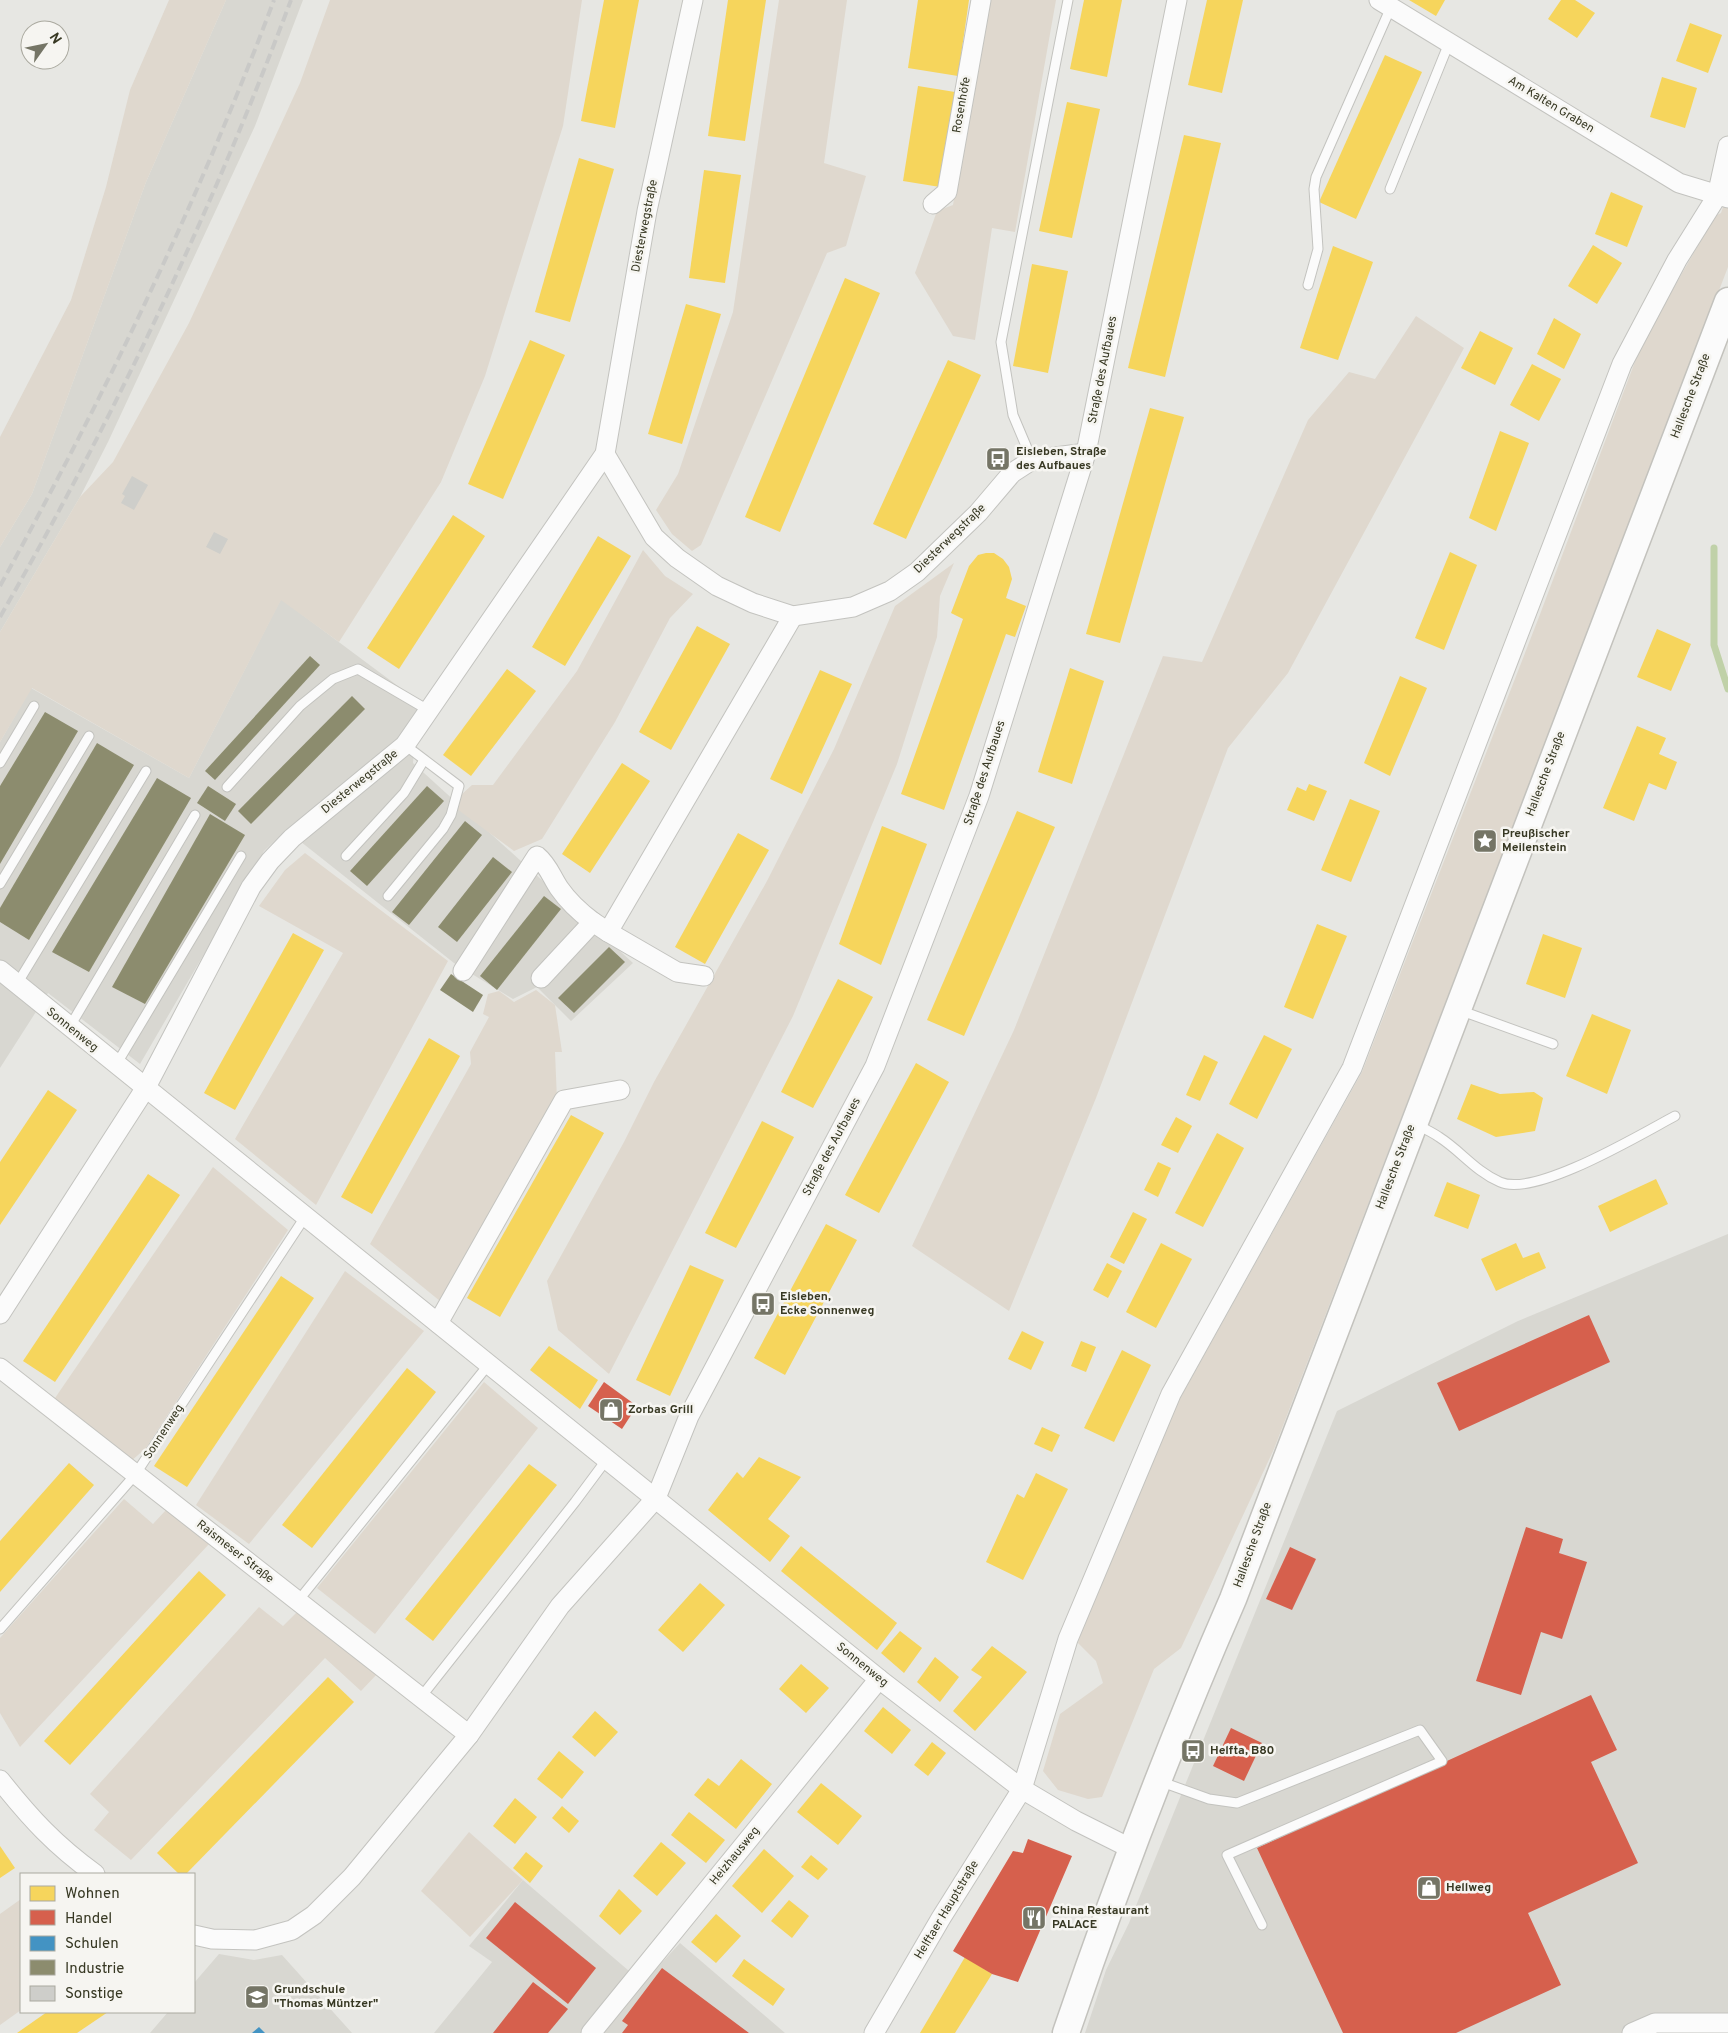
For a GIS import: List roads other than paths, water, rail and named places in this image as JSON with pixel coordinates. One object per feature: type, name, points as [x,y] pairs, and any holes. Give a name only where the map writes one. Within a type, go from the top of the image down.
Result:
[{"type":"main road","name":"Hallesche Straße","points":[[1066,2033],[1132,1848],[1199,1678],[1233,1599],[1456,1009],[1728,301]]},
{"type":"street","name":"Diesterwegstraße","points":[[145,1089],[251,887],[270,861],[292,838],[405,745],[605,454],[647,211],[693,0]]},
{"type":"street","name":"Rosenhöfe","points":[[933,204],[947,192],[981,0]]},
{"type":"street","name":"Straße des Aufbaues","points":[[656,1498],[690,1416],[875,1066],[979,796],[1086,453],[1177,0]]},
{"type":"street","name":"Am Kalten Graben","points":[[1385,4],[1680,183],[1723,197]]},
{"type":"street","points":[[1022,1789],[1068,1639],[1171,1394],[1352,1068],[1622,364],[1677,260],[1723,197],[1728,146]]},
{"type":"street","name":"Diesterwegstraße","points":[[605,454],[654,537],[678,558],[717,586],[753,602],[793,616],[853,608],[890,591],[917,572],[978,513],[1012,474],[1032,460],[1086,453]]},
{"type":"street","points":[[541,978],[601,927],[793,616]]},
{"type":"street","points":[[462,971],[537,856],[547,865],[559,888],[582,914],[677,972],[704,976]]},
{"type":"street","name":"Sonnenweg","points":[[0,970],[69,1028],[607,1458],[879,1679],[1022,1789],[1076,1821],[1132,1848]]},
{"type":"street","points":[[0,1314],[145,1089]]},
{"type":"street","points":[[438,1323],[564,1100],[620,1090]]},
{"type":"street","name":"Raismeser Straße","points":[[0,1368],[469,1735]]},
{"type":"street","points":[[195,1935],[212,1939],[254,1940],[292,1930],[314,1915],[352,1877],[469,1735],[560,1606],[656,1498]]},
{"type":"street","name":"Heizhausweg","points":[[591,2033],[879,1679]]},
{"type":"street","points":[[0,1780],[33,1822],[69,1855],[95,1873]]},
{"type":"street","name":"Helftaer Hauptstraße","points":[[874,2033],[941,1918],[1022,1789]]},
{"type":"street","points":[[1632,2033],[1655,2022],[1728,2023]]},
{"type":"lane","points":[[1032,460],[1013,415],[1001,342],[1068,0]]},
{"type":"lane","points":[[1308,284],[1318,248],[1314,189],[1316,177],[1385,4]]},
{"type":"lane","points":[[1390,189],[1449,43]]},
{"type":"lane","points":[[227,787],[300,706],[333,679],[358,669],[428,710]]},
{"type":"lane","points":[[0,763],[34,706]]},
{"type":"lane","points":[[0,884],[89,736]]},
{"type":"lane","points":[[388,896],[443,829],[451,815],[459,786],[405,745]]},
{"type":"lane","points":[[346,856],[404,793],[424,760]]},
{"type":"lane","points":[[16,984],[146,771]]},
{"type":"lane","points":[[69,1028],[195,815]]},
{"type":"lane","points":[[116,1065],[241,856]]},
{"type":"lane","points":[[1456,1009],[1553,1044]]},
{"type":"lane","points":[[1413,1123],[1440,1138],[1483,1173],[1502,1184],[1519,1184],[1544,1180],[1575,1168],[1675,1116]]},
{"type":"lane","name":"Sonnenweg","points":[[0,1629],[135,1475],[305,1217]]},
{"type":"lane","points":[[298,1601],[489,1364]]},
{"type":"lane","points":[[421,1697],[575,1502],[607,1458]]},
{"type":"lane","points":[[1159,1781],[1209,1800],[1237,1803],[1420,1730],[1442,1761],[1227,1854],[1262,1925]]},
{"type":"waterway","points":[[1714,548],[1714,645],[1728,689]]},
{"type":"railway","points":[[0,586],[39,515],[148,298],[214,150],[274,0]]},
{"type":"railway","points":[[0,617],[82,467],[158,314],[228,159],[291,0]]},
{"type":"place","name":"Eisleben, Straße des Aufbaues","points":[[998,459]]},
{"type":"place","name":"Preußischer Meilenstein","points":[[1485,841]]},
{"type":"place","name":"Eisleben, Ecke Sonnenweg","points":[[763,1304]]},
{"type":"place","name":"Zorbas Grill","points":[[611,1410]]},
{"type":"place","name":"Helfta, B80","points":[[1193,1751]]},
{"type":"place","name":"Hellweg","points":[[1429,1888]]},
{"type":"place","name":"China Restaurant PALACE","points":[[1034,1918]]},
{"type":"place","name":"Grundschule \"Thomas Müntzer\"","points":[[257,1997]]}]
